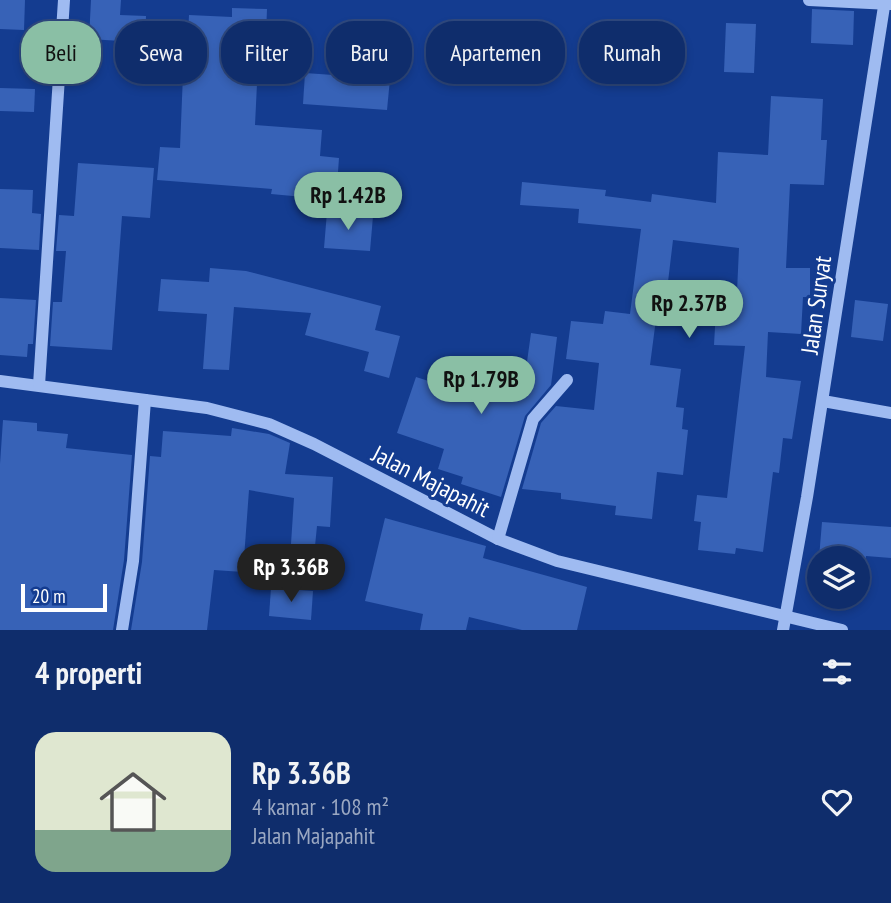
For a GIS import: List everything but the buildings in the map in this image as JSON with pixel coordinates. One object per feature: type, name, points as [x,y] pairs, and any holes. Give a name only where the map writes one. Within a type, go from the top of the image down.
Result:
[{"type":"street","points":[[38,384],[64,0]]},
{"type":"street","points":[[810,0],[887,2]]},
{"type":"street","name":"Jalan Suryat","points":[[785,623],[887,2]]},
{"type":"street","points":[[498,539],[533,419],[567,380]]},
{"type":"street","name":"Jalan Majapahit","points":[[0,381],[207,408],[269,425],[314,444],[498,539],[557,561],[785,623],[842,630]]},
{"type":"street","points":[[122,630],[133,561],[145,400]]},
{"type":"street","points":[[822,401],[891,413]]}]
